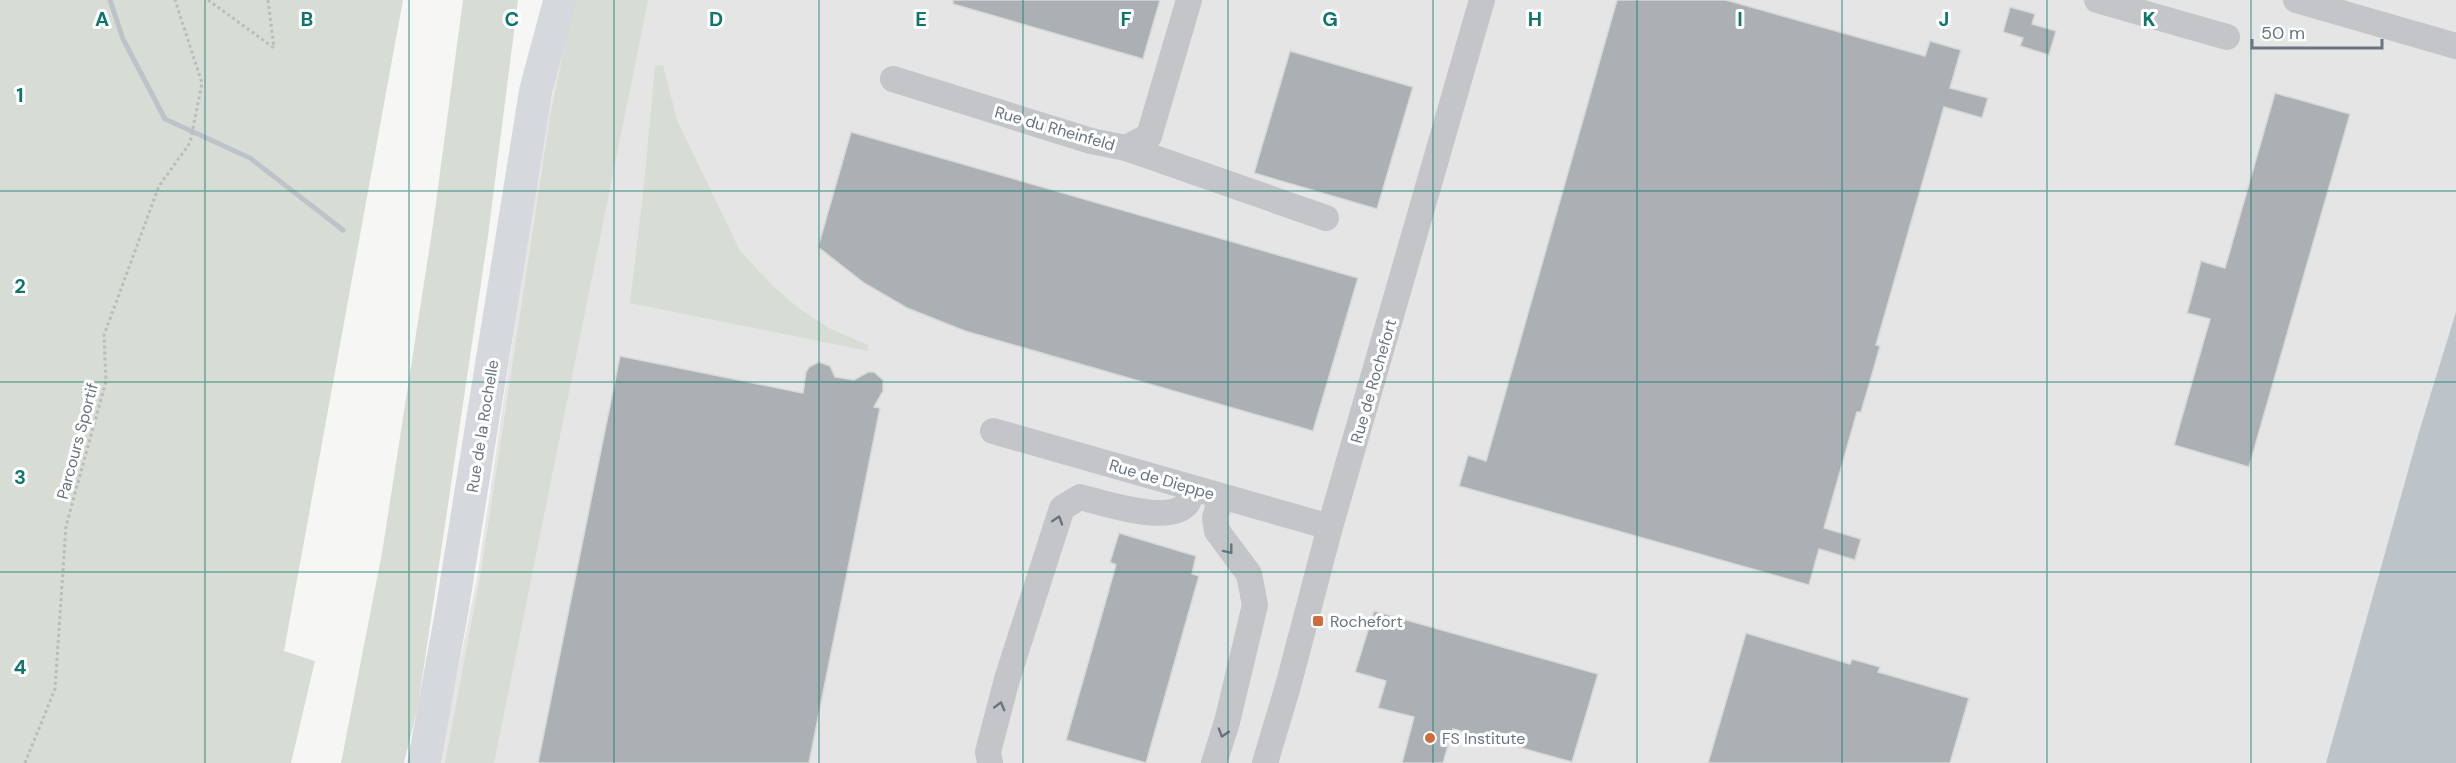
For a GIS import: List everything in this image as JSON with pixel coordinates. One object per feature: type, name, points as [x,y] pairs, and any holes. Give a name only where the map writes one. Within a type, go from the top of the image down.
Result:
[{"type":"main road","name":"Rue de la Rochelle","points":[[536,88],[538,0]]},
{"type":"main road","name":"Rue de la Rochelle","points":[[424,763],[452,610],[536,88],[560,0]]},
{"type":"street","name":"Rue du Rheinfeld","points":[[893,79],[1091,141],[1126,148],[1149,136],[1189,0]]},
{"type":"street","name":"Rue de Rochefort","points":[[1265,763],[1330,527],[1482,0]]},
{"type":"street","points":[[2097,0],[2227,37]]},
{"type":"street","points":[[2296,0],[2456,46]]},
{"type":"street","points":[[1126,148],[1326,218]]},
{"type":"street","name":"Rue de Dieppe","points":[[993,431],[1330,527]]},
{"type":"street","points":[[990,763],[988,752],[1007,679],[1062,508],[1080,497],[1148,513],[1175,512],[1188,501],[1191,488]]},
{"type":"street","points":[[1214,763],[1227,722],[1255,605],[1249,574],[1217,531],[1215,518],[1221,496]]},
{"type":"path","name":"Parcours Sportif","points":[[25,763],[55,689],[66,526],[106,381],[104,335],[159,186],[190,143],[202,83],[175,0]]},
{"type":"path","points":[[208,0],[274,48],[268,0]]},
{"type":"shaded area","points":[[0,0],[403,0],[284,651],[315,661],[291,763],[0,763]]},
{"type":"shaded area","points":[[463,0],[518,0],[488,236],[418,706],[404,763],[341,763],[382,553],[433,225]]},
{"type":"shaded area","points":[[570,0],[2456,0],[2456,763],[439,763],[478,573],[537,175]]},
{"type":"shaded area","points":[[574,0],[648,0],[494,763],[445,763],[481,572],[550,117]]},
{"type":"shaded area","points":[[663,65],[677,120],[740,251],[774,287],[801,310],[829,328],[868,345],[868,351],[630,303],[655,66]]},
{"type":"shaded area","points":[[2456,312],[2456,763],[2326,763],[2419,432]]},
{"type":"building","points":[[953,0],[1160,0],[1143,59],[953,4]]},
{"type":"building","points":[[1617,0],[1726,0],[1925,56],[1930,41],[1961,50],[1950,88],[1988,98],[1982,118],[1944,107],[1876,345],[1880,346],[1873,371],[1861,412],[1857,412],[1824,528],[1861,539],[1855,560],[1819,549],[1809,585],[1459,486],[1468,455],[1486,461]]},
{"type":"building","points":[[2010,7],[2035,14],[2032,24],[2056,31],[2049,55],[2020,46],[2023,38],[2003,32]]},
{"type":"building","points":[[1290,51],[1413,87],[1377,209],[1254,173]]},
{"type":"building","points":[[2275,93],[2350,114],[2249,467],[2174,445],[2210,319],[2187,313],[2201,261],[2225,268]]},
{"type":"building","points":[[851,132],[1358,278],[1313,431],[965,331],[907,308],[864,283],[818,247]]},
{"type":"building","points":[[620,356],[803,393],[806,372],[809,367],[819,362],[830,366],[835,377],[854,380],[868,372],[874,372],[883,380],[883,391],[874,407],[880,408],[809,763],[538,763]]},
{"type":"building","points":[[1119,533],[1196,556],[1192,574],[1199,576],[1146,763],[1066,740],[1116,565],[1110,562]]},
{"type":"building","points":[[1374,611],[1598,674],[1572,762],[1453,729],[1443,763],[1402,763],[1414,717],[1378,708],[1386,681],[1355,672]]},
{"type":"building","points":[[1746,633],[1850,664],[1852,659],[1880,667],[1878,672],[1969,698],[1950,763],[1708,763]]},
{"type":"waterway","points":[[110,0],[123,39],[165,119],[250,158],[343,230]]},
{"type":"place","name":"Rochefort","points":[[1318,621]]},
{"type":"place","name":"FS Institute","points":[[1430,738]]}]
